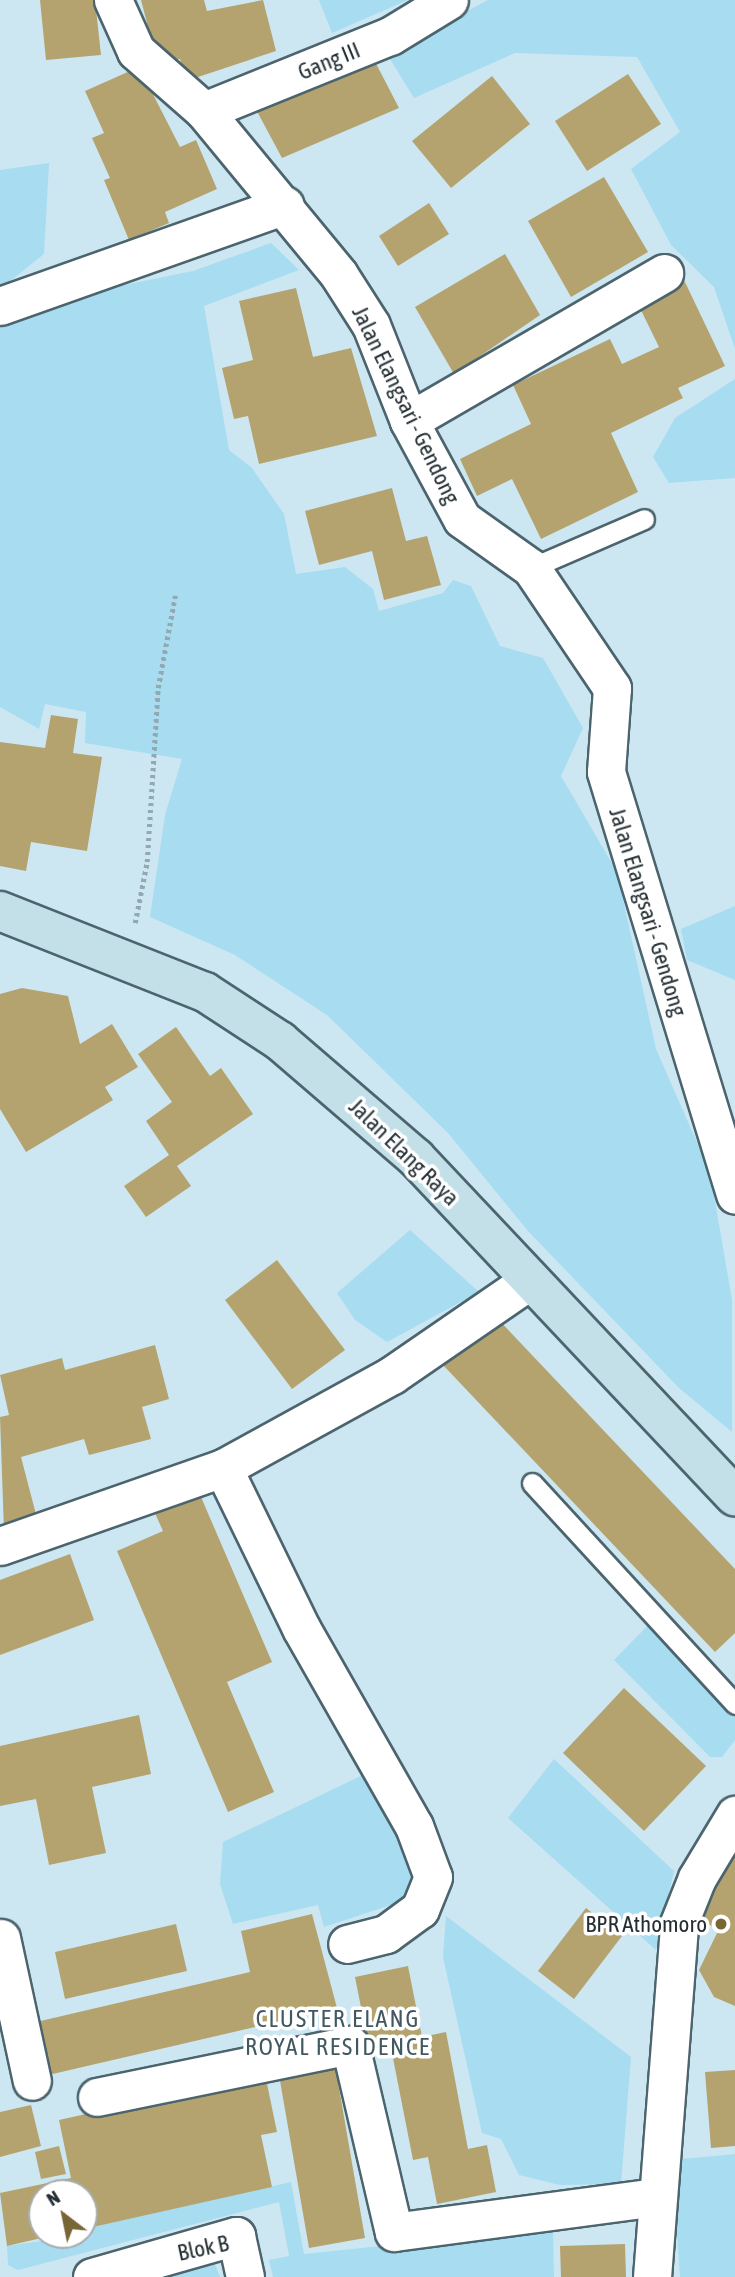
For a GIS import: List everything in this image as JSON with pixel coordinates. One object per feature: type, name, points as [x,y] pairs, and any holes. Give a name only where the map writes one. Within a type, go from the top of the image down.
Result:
[{"type":"main road","name":"Jalan Elang Raya","points":[[0,911],[128,961],[241,1010],[280,1041],[416,1158],[735,1497]]},
{"type":"street","name":"Jalan Elangsari - Gendong","points":[[113,0],[136,51],[204,111],[285,205],[371,325],[409,421],[462,519],[531,568],[612,688],[606,772],[735,1195]]},
{"type":"street","name":"Gang III","points":[[204,111],[390,37],[449,0]]},
{"type":"street","points":[[0,306],[285,205]]},
{"type":"street","points":[[409,421],[664,273]]},
{"type":"street","points":[[0,1546],[223,1468],[392,1375],[529,1281]]},
{"type":"street","points":[[223,1468],[301,1628],[414,1826],[433,1877],[420,1909],[386,1934],[347,1944]]},
{"type":"street","points":[[652,2277],[679,1923],[697,1878],[735,1815]]},
{"type":"street","points":[[0,1938],[32,2081]]},
{"type":"street","points":[[97,2097],[350,2045],[394,2232],[658,2197]]},
{"type":"street","name":"Blok B","points":[[92,2277],[236,2236],[245,2277]]},
{"type":"lane","points":[[531,568],[644,519]]},
{"type":"lane","points":[[532,1483],[735,1704]]},
{"type":"path","points":[[128,961],[147,862],[158,688],[175,596]]},
{"type":"shaded area","points":[[319,0],[408,0],[332,33]]},
{"type":"shaded area","points":[[488,0],[735,0],[735,349],[714,287],[671,245],[631,169],[680,132],[637,57],[515,53],[414,98],[387,54]]},
{"type":"shaded area","points":[[49,163],[44,254],[0,289],[0,170]]},
{"type":"shaded area","points":[[271,243],[299,270],[204,306],[229,450],[252,468],[284,514],[296,574],[345,567],[373,589],[379,611],[443,593],[453,580],[471,586],[500,646],[543,658],[583,728],[561,776],[617,872],[656,1049],[710,1172],[732,1300],[732,1432],[679,1388],[528,1231],[448,1133],[327,1015],[235,955],[150,917],[165,815],[182,759],[85,743],[86,712],[45,704],[39,729],[0,707],[0,318],[55,299],[193,271]]},
{"type":"shaded area","points":[[735,379],[735,478],[669,483],[653,457],[675,418]]},
{"type":"shaded area","points":[[735,906],[735,980],[687,960],[681,929]]},
{"type":"shaded area","points":[[410,1230],[479,1292],[387,1342],[355,1320],[337,1293]]},
{"type":"shaded area","points":[[656,1617],[735,1702],[735,1740],[722,1757],[710,1757],[614,1660]]},
{"type":"shaded area","points":[[554,1759],[674,1871],[656,1950],[508,1818]]},
{"type":"shaded area","points":[[369,1772],[418,1847],[415,1897],[324,1927],[318,1905],[233,1924],[220,1884],[223,1842]]},
{"type":"shaded area","points":[[446,1916],[631,2057],[621,2184],[560,2185],[519,2175],[501,2139],[482,2133],[443,1957]]},
{"type":"shaded area","points":[[735,2154],[735,2277],[680,2277],[672,2160]]},
{"type":"shaded area","points":[[291,2182],[304,2254],[553,2228],[554,2277],[273,2277],[269,2260],[289,2256],[279,2202],[18,2270],[8,2265],[7,2246],[28,2243],[28,2249],[98,2249],[98,2226]]},
{"type":"shaded area","points":[[202,2256],[214,2262],[220,2277],[135,2277]]},
{"type":"building","points":[[40,0],[95,0],[101,55],[46,60]]},
{"type":"building","points":[[141,0],[204,0],[207,11],[263,0],[276,51],[186,81],[180,59],[158,65]]},
{"type":"building","points":[[370,52],[399,108],[282,158],[252,102]]},
{"type":"building","points":[[139,67],[180,147],[196,140],[217,189],[165,212],[169,223],[129,240],[104,180],[110,178],[92,138],[104,133],[85,91]]},
{"type":"building","points":[[628,74],[661,124],[587,171],[555,121]]},
{"type":"building","points":[[492,76],[530,124],[451,188],[412,141]]},
{"type":"building","points":[[604,177],[648,252],[571,297],[528,221]]},
{"type":"building","points":[[429,203],[449,234],[398,266],[379,236]]},
{"type":"building","points":[[505,254],[540,315],[454,374],[415,307]]},
{"type":"building","points":[[684,280],[725,366],[678,388],[683,398],[611,433],[638,492],[541,539],[512,479],[477,496],[460,459],[531,424],[513,385],[610,339],[622,364],[659,347],[637,302]]},
{"type":"building","points":[[296,288],[313,357],[351,348],[377,436],[259,464],[248,416],[234,419],[222,368],[253,360],[239,301]]},
{"type":"building","points":[[392,488],[406,541],[427,536],[441,585],[384,600],[372,551],[319,565],[305,511]]},
{"type":"building","points":[[51,715],[78,719],[73,753],[102,757],[87,851],[31,842],[26,871],[0,866],[0,742],[45,748]]},
{"type":"building","points":[[22,988],[68,996],[80,1044],[112,1024],[138,1067],[105,1087],[113,1100],[26,1152],[0,1109],[0,994]]},
{"type":"building","points":[[176,1027],[210,1076],[221,1068],[253,1114],[177,1166],[191,1186],[146,1217],[124,1186],[169,1155],[146,1121],[172,1102],[138,1054]]},
{"type":"building","points":[[277,1260],[345,1350],[292,1389],[225,1300]]},
{"type":"building","points":[[495,1316],[735,1569],[735,1633],[715,1652],[443,1365]]},
{"type":"building","points":[[155,1345],[169,1399],[142,1407],[151,1439],[89,1455],[84,1439],[21,1457],[38,1522],[4,1531],[0,1417],[9,1415],[0,1375],[62,1358],[65,1370]]},
{"type":"building","points":[[195,1483],[272,1662],[227,1682],[274,1792],[228,1812],[117,1551],[163,1531],[150,1502]]},
{"type":"building","points":[[70,1554],[94,1620],[0,1655],[0,1580]]},
{"type":"building","points":[[624,1688],[706,1766],[644,1831],[563,1753]]},
{"type":"building","points":[[139,1715],[151,1774],[92,1787],[106,1853],[49,1865],[36,1799],[0,1806],[0,1746]]},
{"type":"building","name":"BPR Athomoro","points":[[735,1835],[735,2006],[714,1997],[699,1970],[719,1929],[696,1919]]},
{"type":"building","points":[[586,1908],[622,1936],[574,1999],[538,1971]]},
{"type":"building","points":[[312,1914],[337,2008],[44,2076],[32,2023],[250,1972],[241,1931]]},
{"type":"building","points":[[176,1924],[187,1971],[65,1999],[55,1952]]},
{"type":"building","points":[[408,1966],[422,2037],[446,2032],[468,2149],[487,2145],[496,2192],[437,2204],[428,2157],[413,2160],[390,2043],[369,2048],[355,1977]]},
{"type":"building","points":[[335,2065],[365,2238],[309,2248],[279,2075]]},
{"type":"building","points":[[735,2070],[735,2146],[711,2148],[705,2072]]},
{"type":"building","points":[[265,2074],[277,2132],[261,2135],[272,2187],[98,2226],[98,2179],[66,2179],[71,2178],[59,2120]]},
{"type":"building","points":[[31,2105],[41,2146],[0,2157],[0,2112]]},
{"type":"building","points":[[59,2146],[66,2174],[41,2179],[35,2152]]},
{"type":"building","points":[[28,2187],[28,2241],[7,2246],[0,2193]]},
{"type":"building","points":[[625,2244],[626,2277],[561,2277],[560,2246]]},
{"type":"place","name":"BPR Athomoro","points":[[721,1924]]},
{"type":"district","name":"CLUSTER ELANG ROYAL RESIDENCE","points":[[338,2033]]}]
